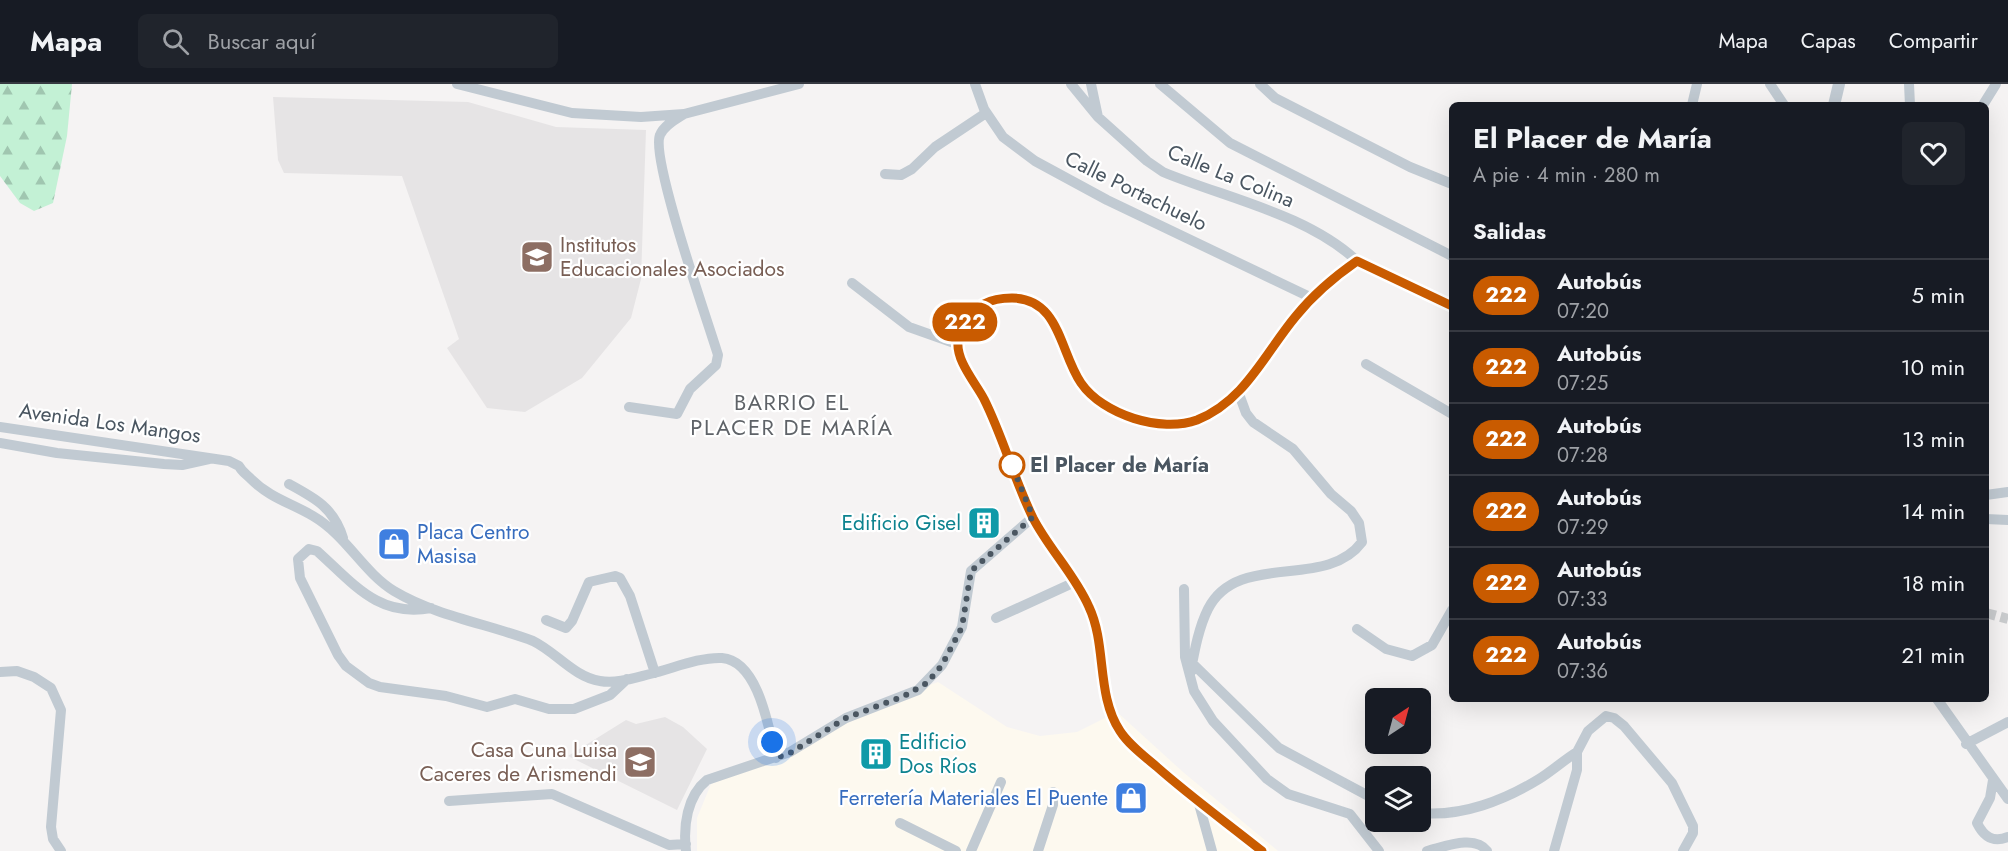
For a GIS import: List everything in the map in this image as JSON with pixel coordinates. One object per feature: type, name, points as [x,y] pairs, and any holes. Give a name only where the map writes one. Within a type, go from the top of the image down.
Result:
[{"type":"street","points":[[457,84],[572,113],[640,117],[684,114],[799,84]]},
{"type":"street","name":"Calle Portachuelo","points":[[975,84],[986,113],[1003,137],[1058,174],[1312,298]]},
{"type":"street","name":"Calle La Colina","points":[[1071,84],[1098,117],[1147,161],[1163,172],[1292,221],[1345,250],[1357,261]]},
{"type":"street","points":[[1091,84],[1098,117]]},
{"type":"street","points":[[1160,84],[1230,142],[1449,254]]},
{"type":"street","points":[[1260,84],[1286,103],[1410,167],[1449,183]]},
{"type":"street","points":[[1693,102],[1697,84]]},
{"type":"street","points":[[1770,84],[1782,102]]},
{"type":"street","points":[[1835,102],[1839,84]]},
{"type":"street","points":[[1909,84],[1910,102]]},
{"type":"street","points":[[1985,102],[1996,84]]},
{"type":"street","points":[[885,174],[901,175],[912,169],[935,147],[986,113]]},
{"type":"street","points":[[629,407],[677,414],[690,389],[716,365],[718,355],[679,237],[658,144],[659,136],[664,128],[684,114]]},
{"type":"street","points":[[1262,851],[1199,804],[1129,742],[1114,722],[1090,608],[1033,517],[984,400],[964,364],[957,344],[960,331],[980,308],[994,300],[1017,298],[1047,312],[1054,322],[1081,383],[1117,411],[1134,419],[1169,425],[1182,424],[1215,411],[1239,394],[1282,333],[1312,298],[1357,261],[1449,305]]},
{"type":"street","points":[[852,283],[909,327],[957,344]]},
{"type":"street","points":[[1366,364],[1449,412]]},
{"type":"street","points":[[1190,675],[1208,608],[1233,584],[1261,575],[1322,566],[1348,554],[1362,542],[1359,523],[1351,511],[1331,494],[1293,449],[1253,422],[1245,413],[1239,394]]},
{"type":"street","name":"Avenida Los Mangos","points":[[0,427],[216,457],[239,466],[242,472],[264,492],[315,517],[343,538],[383,583],[395,592],[431,608],[533,641],[584,676],[599,681],[627,679],[712,659],[730,660],[753,680],[776,758]]},
{"type":"street","name":"Avenida Los Mangos","points":[[0,443],[57,453],[164,464],[182,465],[216,457]]},
{"type":"street","points":[[289,484],[327,507],[335,517],[343,538]]},
{"type":"street","points":[[1989,495],[2008,492]]},
{"type":"street","points":[[449,801],[552,794],[669,845],[686,848],[689,807],[700,786],[717,776],[790,753],[846,718],[904,696],[927,683],[942,665],[962,627],[971,571],[1033,517]]},
{"type":"street","points":[[1989,519],[2008,519]]},
{"type":"street","points":[[431,608],[416,610],[386,606],[369,598],[317,551],[309,549],[298,559],[300,578],[338,655],[346,666],[369,683],[446,696],[487,707],[514,699],[560,710],[586,706],[610,695],[627,679]]},
{"type":"street","points":[[546,620],[566,628],[572,621],[589,582],[620,578],[630,596],[656,673]]},
{"type":"street","points":[[996,618],[1075,582]]},
{"type":"street","points":[[1184,589],[1185,657],[1194,691],[1213,721],[1267,779],[1288,794],[1350,814],[1379,851]]},
{"type":"street","points":[[1357,629],[1386,649],[1413,656],[1432,645],[1449,615]]},
{"type":"street","points":[[1192,663],[1279,748],[1365,794]]},
{"type":"street","points":[[0,672],[17,671],[34,677],[51,688],[61,710],[51,827],[53,839],[61,851]]},
{"type":"street","points":[[1939,702],[1966,744],[2008,799]]},
{"type":"street","points":[[1431,813],[1459,812],[1520,790],[1577,752],[1598,720],[1606,716],[1614,718],[1624,726],[1672,783],[1691,817],[1693,833],[1683,851]]},
{"type":"street","points":[[1966,744],[2008,722]]},
{"type":"street","points":[[1554,851],[1577,770],[1577,752]]},
{"type":"street","points":[[1993,780],[1990,798],[1977,823],[1986,836],[1992,839],[2008,837]]},
{"type":"street","points":[[971,851],[1001,782]]},
{"type":"street","points":[[1038,851],[1053,805],[1053,792]]},
{"type":"street","points":[[1199,804],[1212,851]]},
{"type":"street","points":[[900,823],[956,851]]},
{"type":"street","points":[[1427,851],[1469,842],[1478,843],[1487,851]]},
{"type":"shaded area","name":"Institutos Educacionales Asociados","points":[[273,97],[468,102],[556,127],[646,130],[641,279],[631,318],[582,378],[525,412],[487,408],[447,348],[459,339],[402,176],[284,173],[278,160]]},
{"type":"shaded area","points":[[938,682],[1007,727],[1040,736],[1077,732],[1117,712],[1183,772],[1278,851],[697,851],[697,818],[711,784],[757,765],[854,712]]},
{"type":"shaded area","name":"Casa Cuna Luisa Caceres de Arismendi","points":[[665,717],[683,727],[707,749],[677,810],[568,756],[626,720],[636,724]]},
{"type":"green space","points":[[0,84],[72,84],[67,136],[53,203],[34,211],[20,203],[0,176]]},
{"type":"tunnel","points":[[1989,614],[2008,619]]},
{"type":"bus line","name":"222","points":[[1262,851],[1199,804],[1129,742],[1114,722],[1090,608],[1033,517],[984,400],[964,364],[957,344],[960,331],[974,312],[985,304],[994,300],[1017,298],[1026,301],[1047,312],[1054,322],[1081,383],[1092,395],[1134,419],[1169,425],[1197,420],[1215,411],[1239,394],[1298,313],[1336,276],[1357,261],[1449,305]]},
{"type":"place","name":"Institutos Educacionales Asociados","points":[[537,257]]},
{"type":"place","name":"El Placer de María","points":[[1012,465]]},
{"type":"place","name":"Edificio Gisel","points":[[984,523]]},
{"type":"place","name":"Placa Centro Masisa","points":[[394,544]]},
{"type":"place","name":"Edificio Dos Ríos","points":[[876,754]]},
{"type":"place","name":"Casa Cuna Luisa Caceres de Arismendi","points":[[640,762]]},
{"type":"place","name":"Ferretería Materiales El Puente","points":[[1131,798]]},
{"type":"district","name":"BARRIO EL PLACER DE MARÍA","points":[[792,414]]},
{"type":"route","points":[[772,742],[776,758],[790,753],[846,718],[918,690],[935,676],[962,627],[966,589],[971,571],[1033,517],[1011,463],[1012,465]]}]
